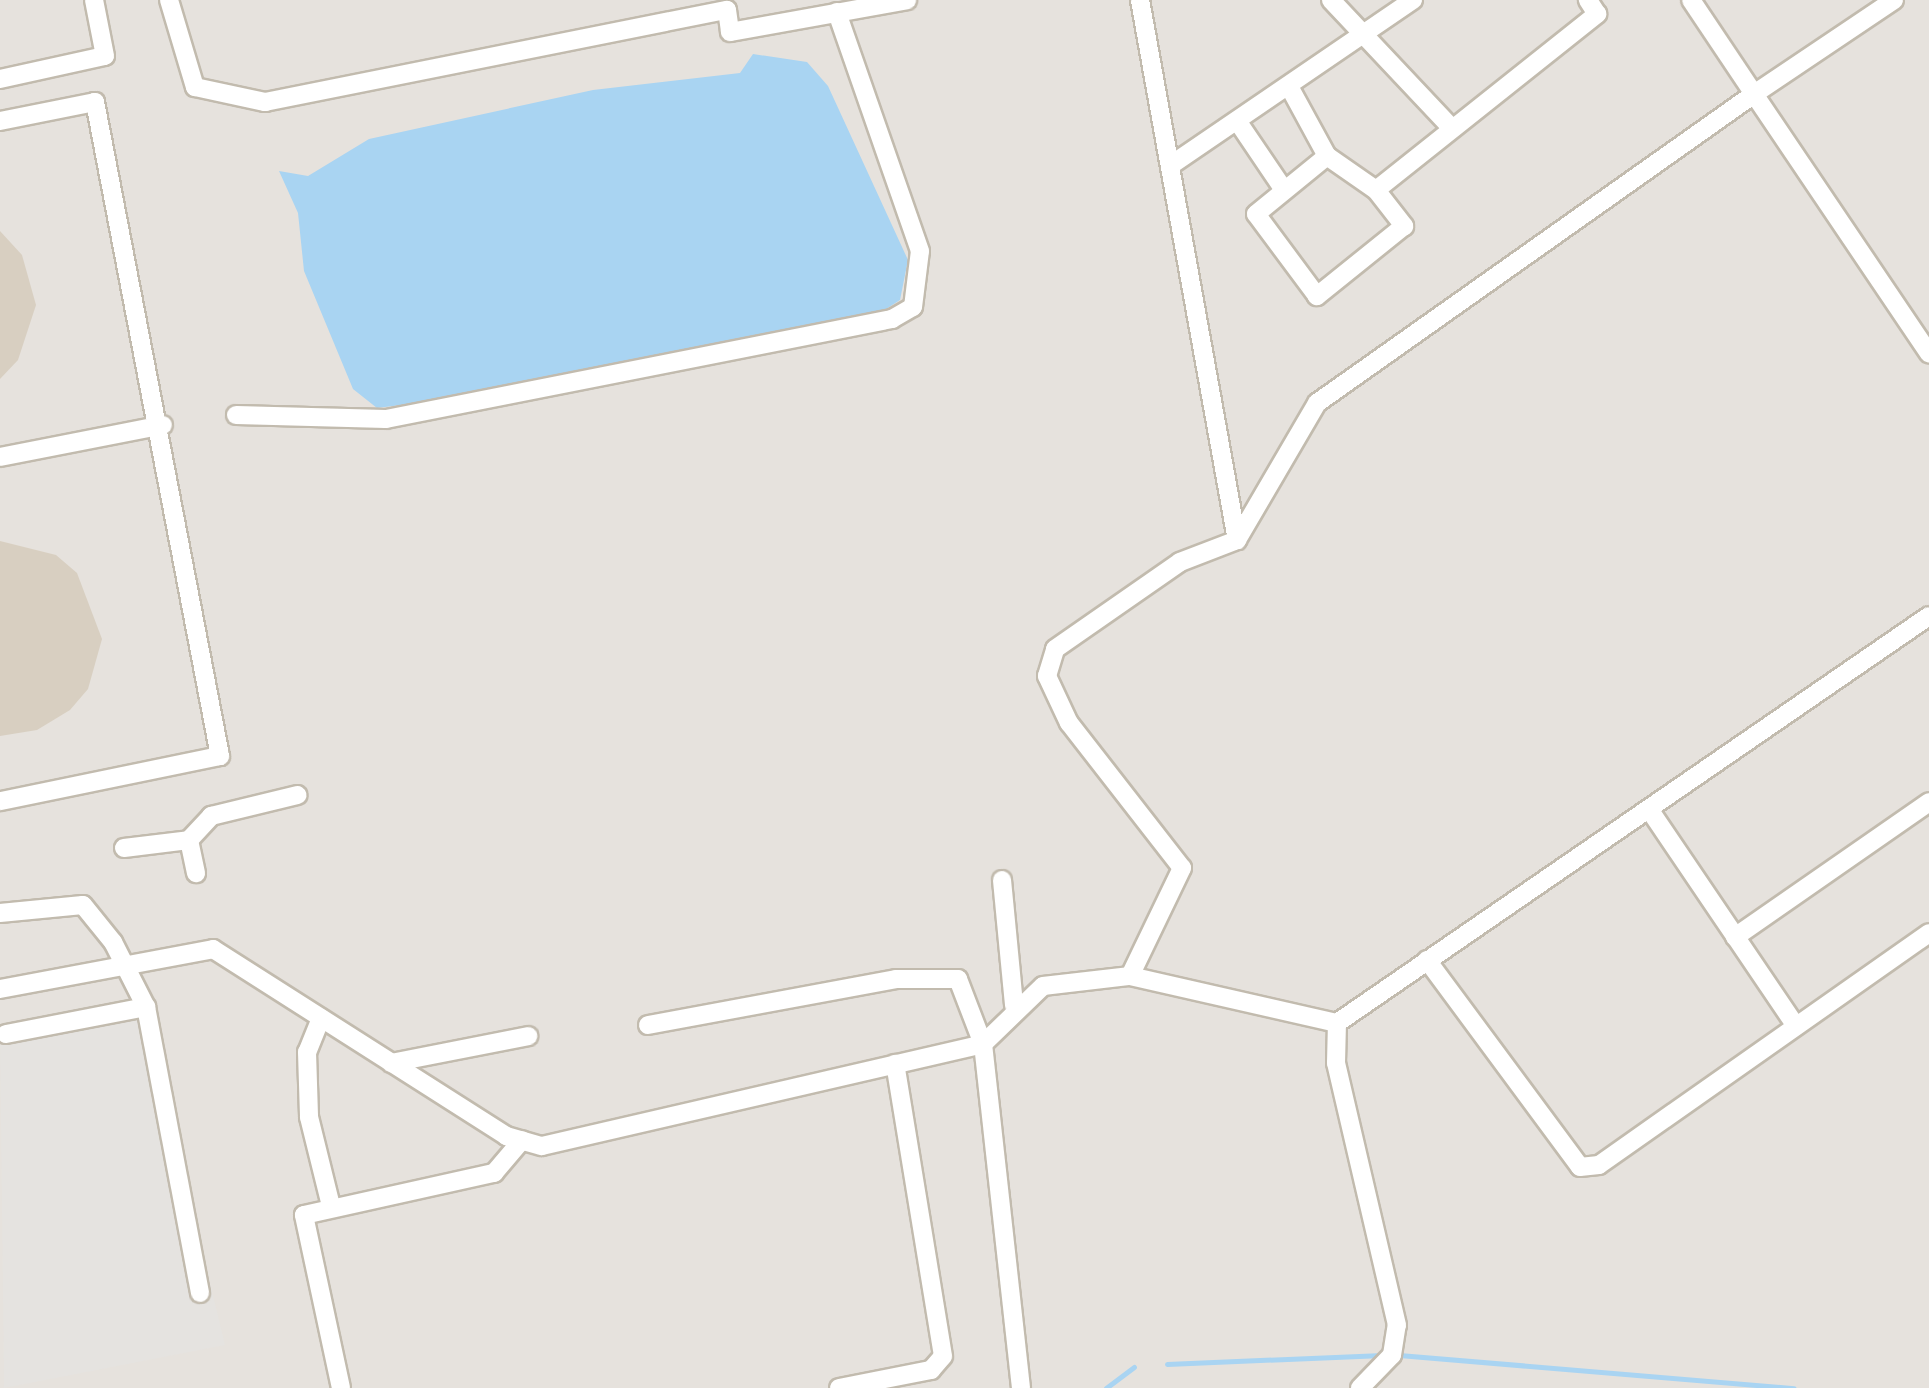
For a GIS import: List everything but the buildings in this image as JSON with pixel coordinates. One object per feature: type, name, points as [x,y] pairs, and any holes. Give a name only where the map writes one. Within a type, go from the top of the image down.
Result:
[{"type":"lane","points":[[0,79],[105,56],[94,0]]},
{"type":"lane","points":[[169,0],[195,87],[264,102],[727,5],[730,32],[907,0]]},
{"type":"lane","points":[[1140,0],[1238,540]]},
{"type":"lane","points":[[1331,0],[1448,124]]},
{"type":"lane","points":[[1171,165],[1240,125],[1413,0]]},
{"type":"lane","points":[[1376,190],[1448,124],[1597,14],[1588,0]]},
{"type":"lane","points":[[1692,0],[1929,353]]},
{"type":"lane","points":[[1130,976],[1182,868],[1069,723],[1046,676],[1055,649],[1136,590],[1238,540],[1317,403],[1754,94],[1894,0]]},
{"type":"lane","points":[[236,415],[386,419],[892,319],[913,307],[920,251],[837,12]]},
{"type":"lane","points":[[1291,90],[1326,156],[1376,190],[1404,226],[1317,296],[1256,214],[1282,186],[1326,156]]},
{"type":"lane","points":[[0,121],[95,102],[163,425],[220,756],[0,801]]},
{"type":"lane","points":[[1240,125],[1282,186]]},
{"type":"lane","points":[[0,457],[163,425]]},
{"type":"lane","points":[[0,988],[213,950],[391,1063],[522,1140],[542,1146],[983,1044],[1014,1005],[1063,978],[1130,976],[1337,1023],[1929,616]]},
{"type":"lane","points":[[124,848],[189,840],[211,816],[298,795]]},
{"type":"lane","points":[[1736,937],[1929,802]]},
{"type":"lane","points":[[1648,808],[1796,1026]]},
{"type":"lane","points":[[189,840],[196,873]]},
{"type":"lane","points":[[1002,880],[1014,1005]]},
{"type":"lane","points":[[0,913],[83,905],[125,966],[146,1007],[200,1293]]},
{"type":"lane","points":[[1428,960],[1580,1166],[1599,1165],[1929,933]]},
{"type":"lane","points":[[648,1025],[896,979],[958,980],[983,1044],[1021,1388]]},
{"type":"lane","points":[[6,1034],[146,1007]]},
{"type":"lane","points":[[321,1018],[308,1052],[309,1118],[331,1206]]},
{"type":"lane","points":[[1337,1023],[1336,1063],[1359,1131],[1397,1325],[1392,1355],[1360,1388]]},
{"type":"lane","points":[[391,1063],[528,1036]]},
{"type":"lane","points":[[838,1388],[931,1370],[943,1356],[895,1064]]},
{"type":"lane","points":[[341,1388],[304,1215],[494,1172],[522,1140]]},
{"type":"shaded area","points":[[0,0],[1929,0],[1929,1388],[0,1388]]},
{"type":"shaded area","points":[[145,1011],[225,1345],[4,1388],[0,1040]]},
{"type":"water","points":[[753,54],[807,62],[828,86],[908,260],[900,300],[880,313],[417,403],[377,408],[353,389],[304,271],[298,213],[279,171],[308,176],[369,139],[593,90],[740,73]]},
{"type":"waterway","points":[[1167,1364],[1383,1355]]},
{"type":"waterway","points":[[1399,1355],[1794,1388]]},
{"type":"waterway","points":[[1106,1388],[1134,1367]]}]
